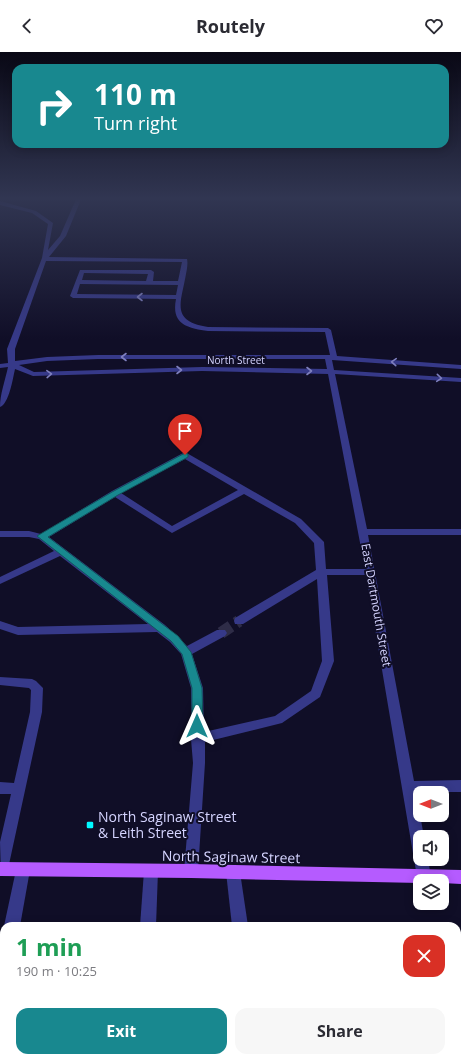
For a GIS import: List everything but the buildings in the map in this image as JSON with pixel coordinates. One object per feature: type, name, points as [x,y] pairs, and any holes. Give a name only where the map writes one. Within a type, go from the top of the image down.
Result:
[{"type":"main road","name":"North Saginaw Street","points":[[0,869],[191,871],[413,877]]},
{"type":"main road","name":"North Saginaw Street","points":[[449,877],[461,877]]},
{"type":"street","points":[[0,405],[8,386],[12,365],[11,349],[44,259],[47,244]]},
{"type":"street","points":[[44,259],[56,244]]},
{"type":"street","points":[[44,259],[185,260],[179,297],[72,296],[82,271],[151,272],[149,283]]},
{"type":"street","points":[[78,282],[182,283]]},
{"type":"street","name":"East Dartmouth Street","points":[[179,297],[177,310],[178,317],[184,322],[195,327],[208,329],[328,330],[331,371],[371,572],[416,830]]},
{"type":"street","name":"North Street","points":[[0,366],[47,359],[98,356],[331,357],[461,367]]},
{"type":"street","name":"North Street","points":[[12,365],[33,374],[134,370],[331,371],[461,380]]},
{"type":"street","points":[[42,536],[115,493],[185,455],[298,521],[319,542],[328,660],[316,694],[278,720],[197,739]]},
{"type":"street","points":[[115,493],[172,530],[244,490]]},
{"type":"street","points":[[363,532],[461,532]]},
{"type":"street","points":[[0,534],[29,534],[42,536],[161,628],[186,652],[197,688],[197,739],[199,763],[191,871]]},
{"type":"street","points":[[0,581],[61,552]]},
{"type":"street","points":[[239,621],[321,572],[371,572]]},
{"type":"street","points":[[0,625],[18,631],[161,628]]},
{"type":"street","points":[[186,652],[221,633]]},
{"type":"street","points":[[0,681],[32,684],[37,688],[36,712],[0,869]]},
{"type":"street","points":[[408,787],[461,786]]},
{"type":"street","points":[[0,788],[19,789]]},
{"type":"street","points":[[13,922],[23,870]]},
{"type":"street","points":[[148,922],[151,871]]},
{"type":"street","points":[[233,872],[239,922]]},
{"type":"tunnel","points":[[221,633],[239,621]]},
{"type":"place","name":"North Saginaw Street & Leith Street","points":[[90,825]]},
{"type":"route","points":[[185,455],[115,493],[42,536],[174,639],[186,652],[197,688],[197,726]]}]
